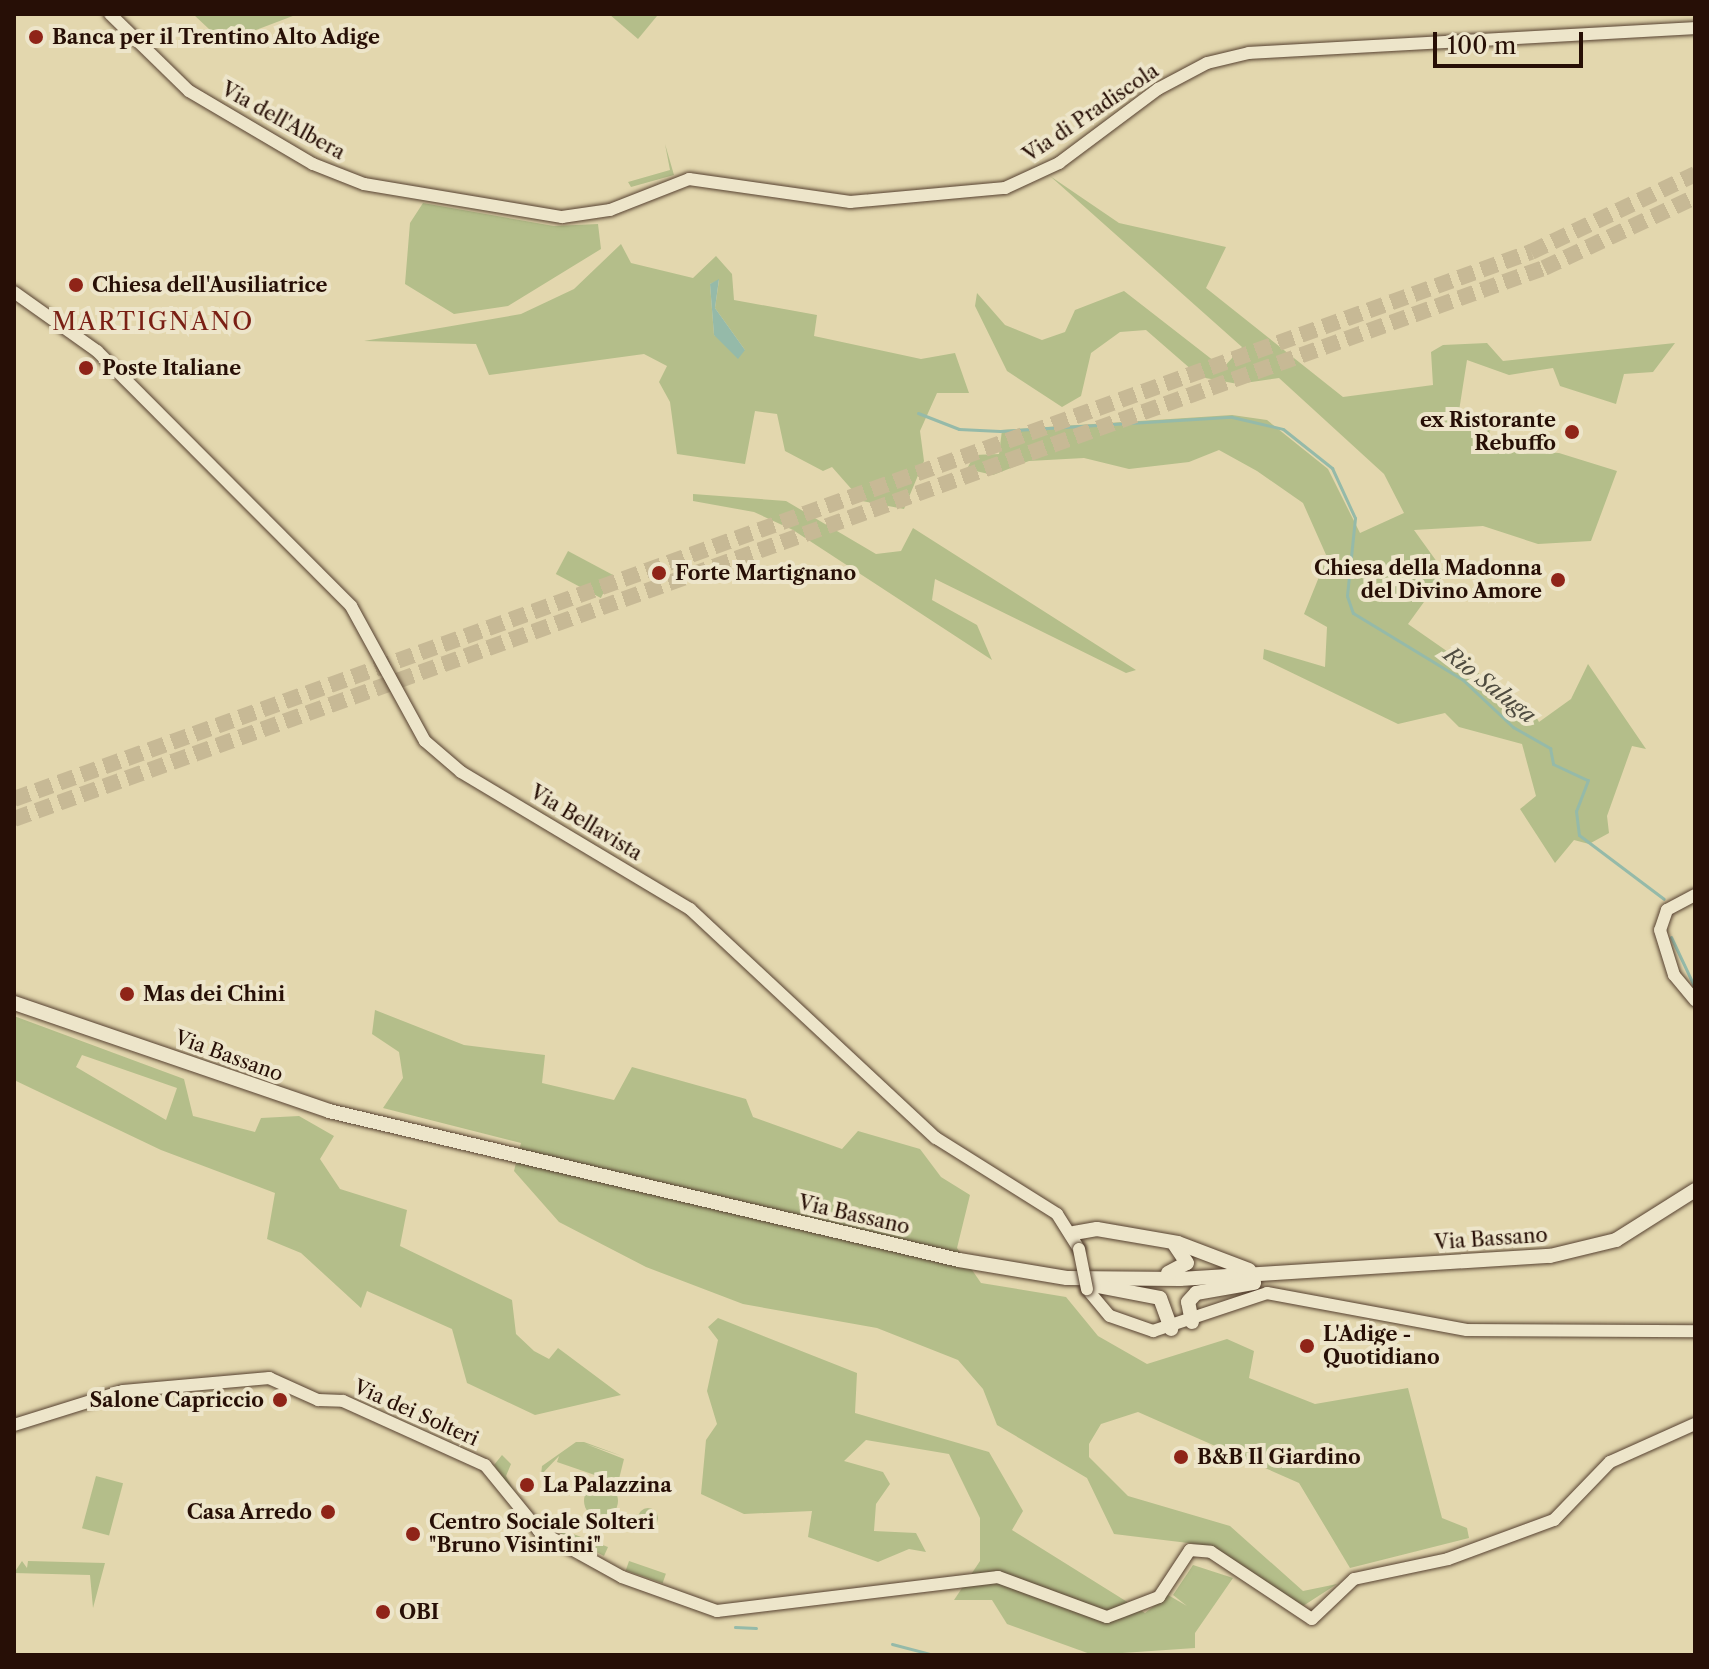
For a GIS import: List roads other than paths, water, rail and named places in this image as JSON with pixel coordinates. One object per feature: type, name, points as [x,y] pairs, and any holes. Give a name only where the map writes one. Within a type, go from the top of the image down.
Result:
[{"type":"main road","name":"Via Bassano","points":[[14,1003],[329,1111],[959,1260],[1067,1278],[1285,1274],[1579,1251],[1643,1228],[1695,1190]]},
{"type":"main road","points":[[1074,1233],[1097,1229],[1172,1243],[1233,1268],[1285,1274]]},
{"type":"main road","points":[[1067,1278],[1176,1273],[1187,1257],[1172,1243]]},
{"type":"main road","points":[[1192,1322],[1188,1302],[1196,1293],[1285,1274]]},
{"type":"main road","points":[[1067,1278],[1160,1298],[1171,1329]]},
{"type":"street","name":"Via dell'Albera","points":[[110,14],[189,91],[338,174],[562,217],[610,210]]},
{"type":"street","name":"Via di Pradiscola","points":[[610,210],[689,179],[850,202],[1005,188],[1059,163],[1158,89],[1207,63],[1249,53],[1695,28]]},
{"type":"street","name":"Via Bellavista","points":[[14,292],[97,351],[351,606],[425,741],[461,772],[690,909],[729,950],[936,1138],[1057,1214],[1074,1233]]},
{"type":"street","points":[[1695,895],[1667,910],[1660,930],[1674,975],[1695,1000]]},
{"type":"street","points":[[704,939],[729,950]]},
{"type":"street","points":[[1074,1233],[1087,1289],[1125,1324],[1171,1329],[1267,1293],[1467,1330],[1695,1331]]},
{"type":"street","name":"Via dei Solteri","points":[[14,1425],[123,1391],[269,1378],[318,1400],[343,1401],[485,1465],[539,1531],[622,1577],[717,1611],[998,1577],[1107,1617],[1159,1597],[1190,1550],[1211,1552],[1312,1619],[1354,1579],[1448,1559],[1554,1520],[1610,1462],[1695,1424]]},
{"type":"waterway","name":"Rio Saluga","points":[[918,413],[959,429],[1000,431],[1232,417],[1283,429],[1332,468],[1355,518],[1347,596],[1353,613],[1463,680],[1513,727],[1550,748],[1553,764],[1588,780],[1576,811],[1579,835],[1664,899]]},
{"type":"waterway","name":"Rio Saluga","points":[[1671,937],[1695,988]]},
{"type":"waterway","points":[[735,1627],[756,1628]]},
{"type":"waterway","points":[[892,1644],[934,1655]]},
{"type":"tunnel","points":[[14,799],[1531,252],[1695,174]]},
{"type":"tunnel","points":[[14,819],[1544,268],[1695,197]]},
{"type":"place","name":"Banca per il Trentino Alto Adige","points":[[36,37]]},
{"type":"place","name":"Chiesa dell'Ausiliatrice","points":[[76,285]]},
{"type":"place","name":"Poste Italiane","points":[[86,368]]},
{"type":"place","name":"ex Ristorante Rebuffo","points":[[1572,432]]},
{"type":"place","name":"Forte Martignano","points":[[659,573]]},
{"type":"place","name":"Chiesa della Madonna del Divino Amore","points":[[1558,580]]},
{"type":"place","name":"Mas dei Chini","points":[[127,994]]},
{"type":"place","name":"L'Adige - Quotidiano","points":[[1307,1346]]},
{"type":"place","name":"Salone Capriccio","points":[[280,1400]]},
{"type":"place","name":"B&B Il Giardino","points":[[1181,1457]]},
{"type":"place","name":"La Palazzina","points":[[527,1485]]},
{"type":"place","name":"Casa Arredo","points":[[328,1512]]},
{"type":"place","name":"Centro Sociale Solteri \"Bruno Visintini\"","points":[[413,1534]]},
{"type":"place","name":"OBI","points":[[383,1612]]},
{"type":"district","name":"MARTIGNANO","points":[[153,322]]}]
